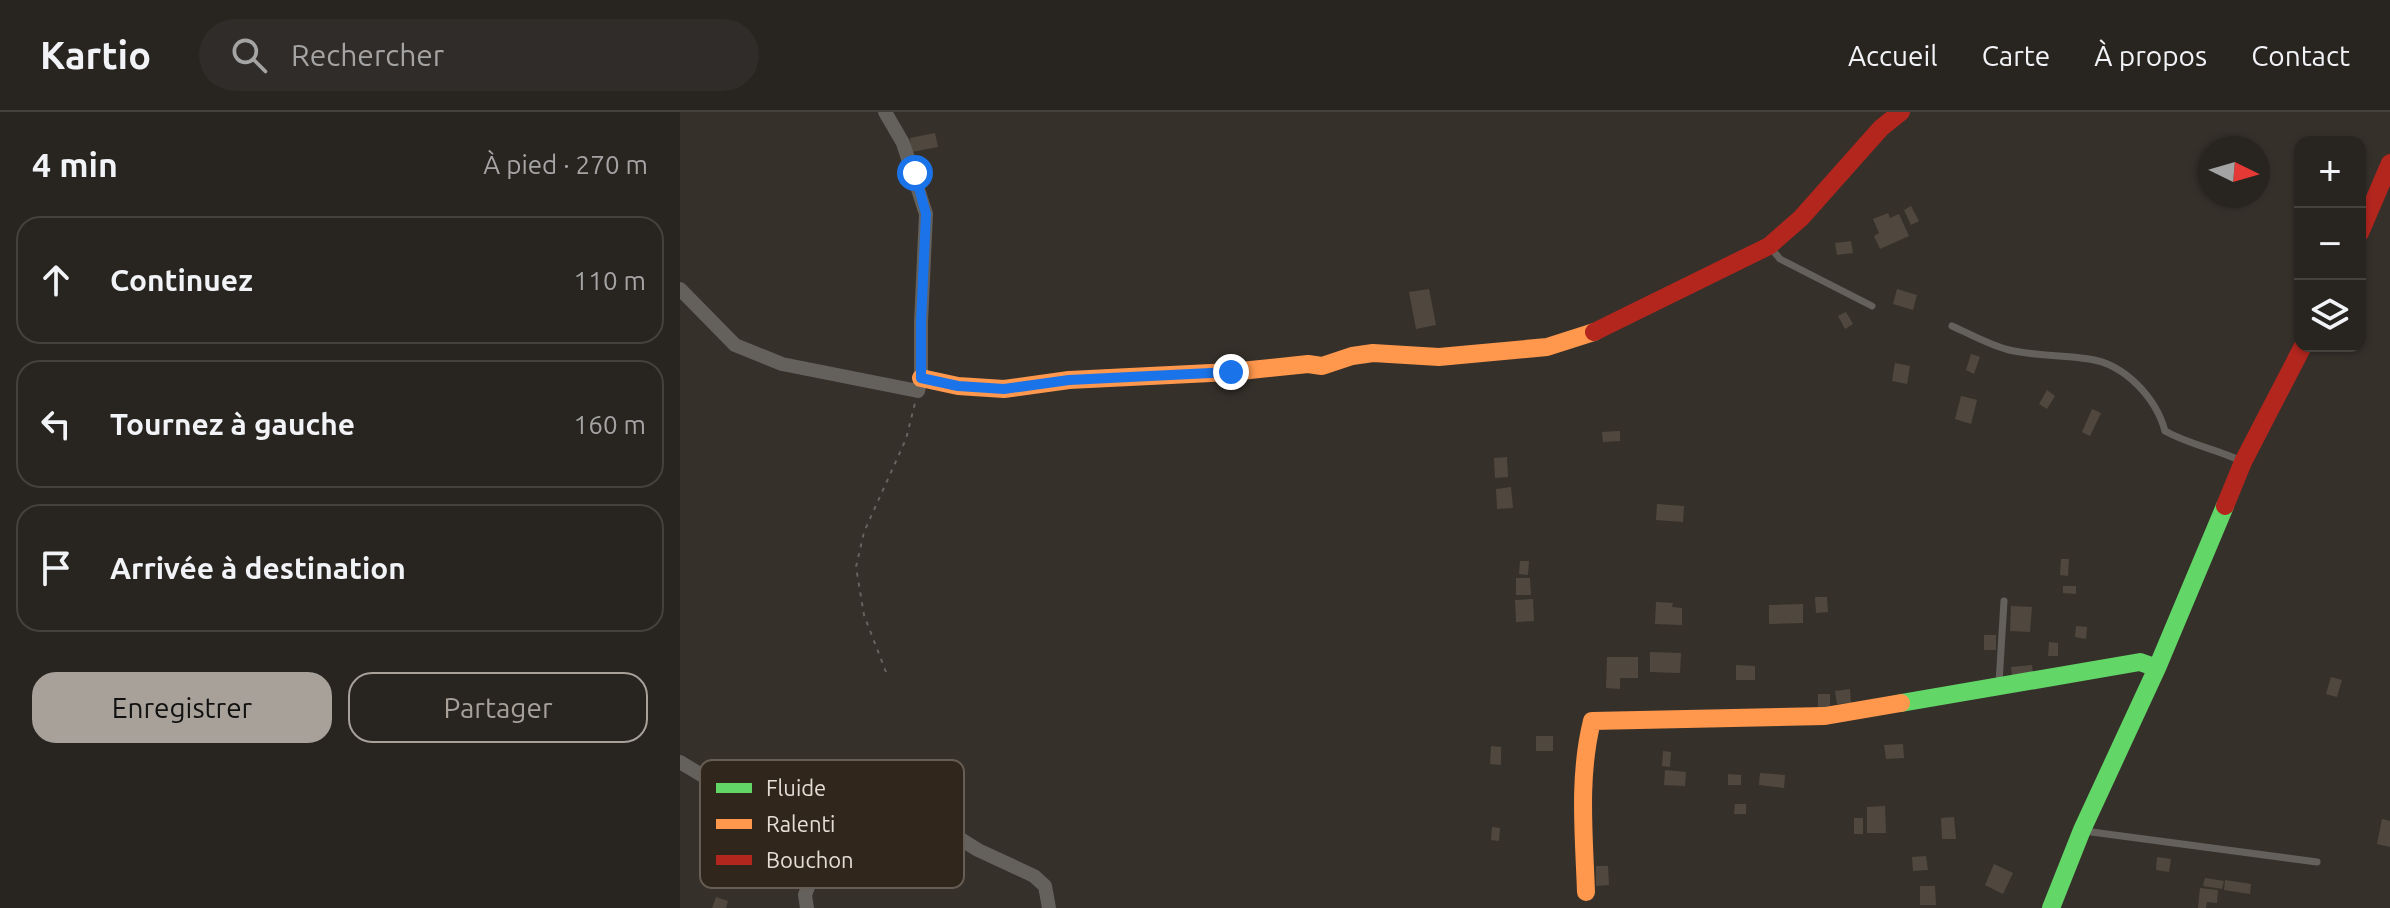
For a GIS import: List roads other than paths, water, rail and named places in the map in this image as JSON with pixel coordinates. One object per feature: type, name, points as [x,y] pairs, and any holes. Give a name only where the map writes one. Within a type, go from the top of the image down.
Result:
[{"type":"street","points":[[885,112],[903,143],[926,214],[920,384]]},
{"type":"street","points":[[680,289],[735,345],[782,364],[920,384],[1004,389],[1069,380],[1231,372],[1308,364],[1322,366],[1373,353],[1439,357],[1547,347],[1591,333],[1769,246],[1801,218],[1881,128],[1901,112]]},
{"type":"street","points":[[2366,219],[2390,163]]},
{"type":"street","points":[[2051,908],[2082,830],[2157,668],[2243,462],[2300,352]]},
{"type":"street","points":[[1586,892],[1584,775],[1586,737],[1592,721],[1825,716],[2140,662],[2157,668]]},
{"type":"street","points":[[680,762],[700,774]]},
{"type":"street","points":[[964,841],[1034,876],[1045,886],[1049,908]]},
{"type":"street","points":[[807,908],[805,895],[808,888]]},
{"type":"lane","points":[[1769,246],[1780,259],[1872,306]]},
{"type":"lane","points":[[1952,326],[2007,349],[2050,357],[2092,359],[2121,371],[2160,412],[2165,431],[2185,442],[2243,462]]},
{"type":"lane","points":[[1999,685],[2004,601]]},
{"type":"lane","points":[[2082,830],[2317,862]]}]
